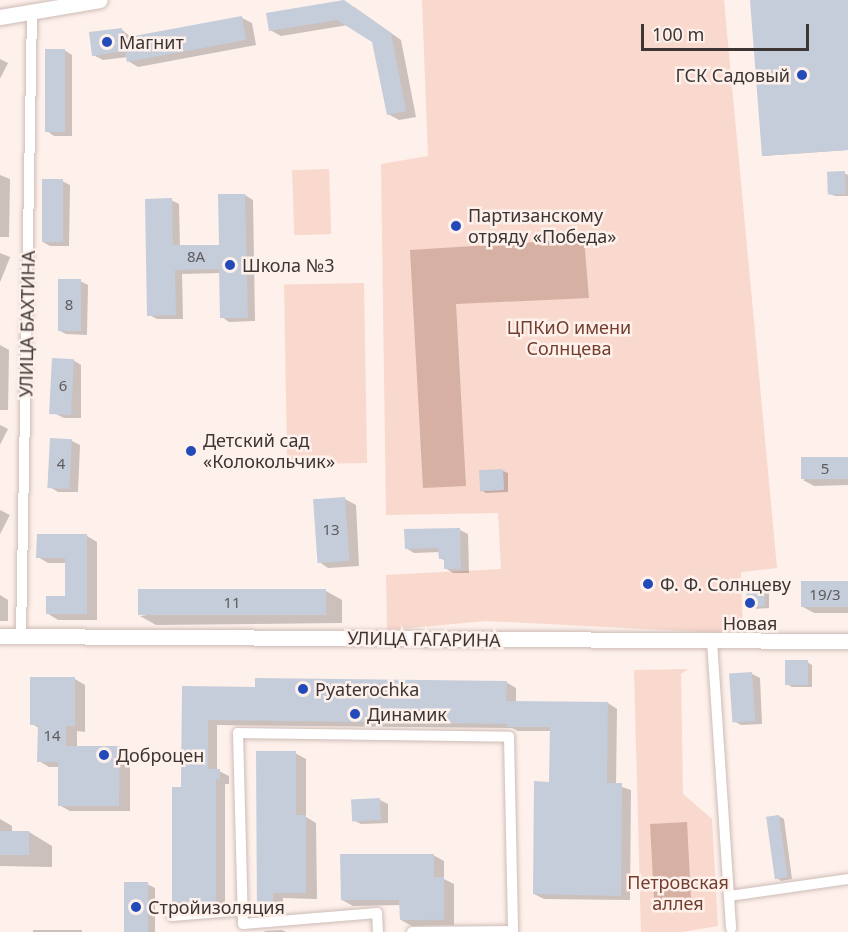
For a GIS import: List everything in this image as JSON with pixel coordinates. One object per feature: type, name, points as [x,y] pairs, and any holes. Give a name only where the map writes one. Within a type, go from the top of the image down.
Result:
[{"type":"main road","points":[[0,16],[100,0]]},
{"type":"main road","name":"УЛИЦА ГАГАРИНА","points":[[0,636],[158,635],[848,641]]},
{"type":"street","name":"УЛИЦА БАХТИНА","points":[[21,636],[32,11]]},
{"type":"street","points":[[712,641],[731,928]]},
{"type":"street","points":[[378,932],[377,913],[243,924],[238,733],[509,737],[513,931],[412,932]]},
{"type":"street","points":[[729,896],[848,879]]},
{"type":"street","points":[[172,916],[244,910]]},
{"type":"green space","name":"ЦПКиО имени Солнцева","points":[[422,0],[724,0],[777,568],[741,572],[743,634],[486,621],[387,630],[386,575],[501,569],[498,513],[386,515],[381,164],[428,156]]},
{"type":"green space","points":[[329,169],[331,234],[294,235],[292,170]]},
{"type":"green space","points":[[364,283],[367,463],[287,464],[284,284]]},
{"type":"green space","name":"Петровская аллея","points":[[688,669],[681,674],[683,794],[712,819],[718,926],[682,932],[641,932],[634,670]]},
{"type":"shaded area","points":[[584,239],[589,298],[456,304],[466,486],[423,488],[410,250]]},
{"type":"shaded area","points":[[687,822],[691,907],[654,909],[650,824]]},
{"type":"building","points":[[344,0],[391,33],[406,111],[387,115],[372,42],[337,20],[269,31],[266,13]]},
{"type":"building","name":"ГСК Садовый","points":[[750,0],[848,0],[848,150],[762,156]]},
{"type":"building","points":[[242,16],[246,40],[127,62],[125,51],[92,56],[89,32],[122,28],[123,38]]},
{"type":"building","points":[[45,49],[65,49],[65,132],[45,132]]},
{"type":"building","points":[[845,171],[846,194],[828,195],[827,172]]},
{"type":"building","points":[[42,179],[63,179],[63,242],[42,242]]},
{"type":"building","points":[[218,194],[245,194],[248,318],[220,318],[219,269],[175,270],[176,315],[147,316],[145,199],[172,198],[173,245],[219,245]]},
{"type":"building","points":[[58,279],[81,279],[81,331],[58,331]]},
{"type":"building","points":[[52,358],[74,359],[71,415],[49,414]]},
{"type":"building","points":[[50,438],[72,439],[69,489],[47,488]]},
{"type":"building","points":[[801,457],[848,457],[848,479],[801,479]]},
{"type":"building","points":[[503,469],[504,490],[480,491],[479,470]]},
{"type":"building","points":[[345,497],[349,561],[318,563],[313,499]]},
{"type":"building","points":[[460,528],[461,569],[444,569],[444,559],[439,559],[438,548],[405,549],[404,529]]},
{"type":"building","points":[[37,534],[87,534],[87,614],[46,614],[46,596],[65,596],[65,558],[36,558]]},
{"type":"building","points":[[801,581],[848,581],[848,607],[801,607]]},
{"type":"building","points":[[764,586],[765,606],[747,607],[746,587]]},
{"type":"building","points":[[138,589],[326,589],[326,615],[138,615]]},
{"type":"building","points":[[785,660],[808,660],[808,685],[785,685]]},
{"type":"building","points":[[752,672],[755,721],[732,722],[729,674]]},
{"type":"building","points":[[30,677],[75,677],[75,726],[66,726],[66,746],[120,746],[119,806],[58,806],[58,762],[37,762],[38,725],[30,725]]},
{"type":"building","points":[[255,678],[507,681],[506,701],[608,702],[607,783],[622,783],[621,896],[533,894],[534,781],[549,782],[550,727],[507,727],[507,724],[208,720],[208,769],[220,769],[220,780],[216,779],[216,904],[172,904],[172,787],[181,787],[182,686],[255,687]]},
{"type":"building","points":[[256,751],[296,751],[296,815],[306,815],[306,893],[273,893],[273,914],[257,915]]},
{"type":"building","points":[[380,798],[381,820],[352,821],[351,800]]},
{"type":"building","points":[[779,815],[788,877],[775,879],[766,817]]},
{"type":"building","points":[[0,831],[29,831],[29,855],[0,855]]},
{"type":"building","points":[[340,854],[434,854],[434,877],[444,877],[444,920],[400,920],[399,900],[341,900]]},
{"type":"building","name":"Стройизоляция","points":[[124,882],[148,882],[148,932],[124,932]]},
{"type":"place","name":"Магнит","points":[[107,42]]},
{"type":"place","name":"ГСК Садовый","points":[[802,75]]},
{"type":"place","name":"Партизанскому отряду «Победа»","points":[[456,226]]},
{"type":"place","name":"Школа №3","points":[[230,265]]},
{"type":"place","name":"Детский сад «Колокольчик»","points":[[191,451]]},
{"type":"place","name":"Ф. Ф. Солнцеву","points":[[648,584]]},
{"type":"place","name":"Новая","points":[[750,603]]},
{"type":"place","name":"Pyaterochka","points":[[303,689]]},
{"type":"place","name":"Динамик","points":[[355,714]]},
{"type":"place","name":"Доброцен","points":[[104,755]]},
{"type":"place","name":"Стройизоляция","points":[[136,907]]}]
